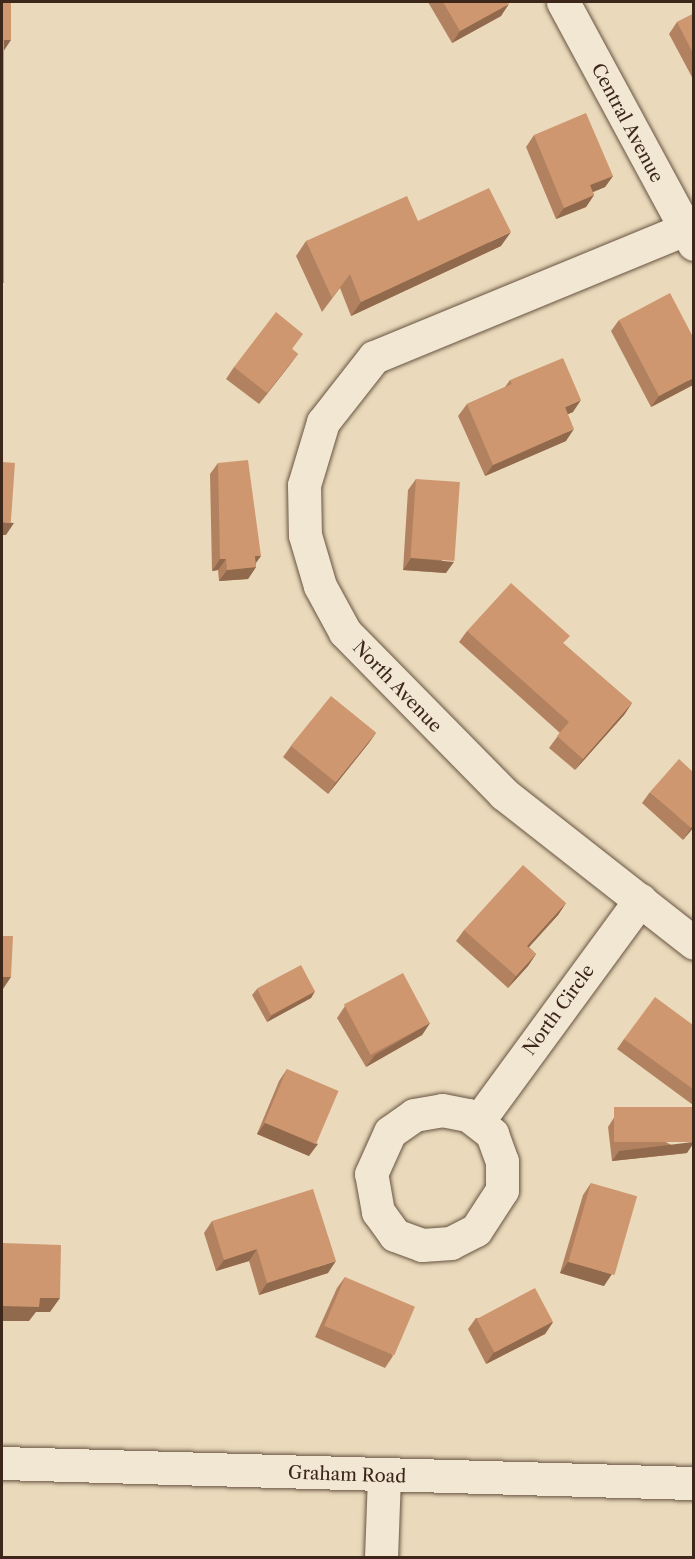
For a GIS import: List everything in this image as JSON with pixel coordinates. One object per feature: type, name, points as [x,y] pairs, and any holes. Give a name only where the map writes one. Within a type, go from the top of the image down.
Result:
[{"type":"street","name":"Central Avenue","points":[[563,2],[689,237]]},
{"type":"street","name":"North Avenue","points":[[689,237],[374,357],[323,422],[304,485],[305,535],[320,586],[345,632],[504,794],[693,943]]},
{"type":"street","name":"North Circle","points":[[479,1120],[640,900]]},
{"type":"street","points":[[442,1110],[479,1120],[502,1161],[501,1190],[490,1215],[451,1243],[422,1245],[395,1235],[372,1194],[371,1174],[385,1140],[414,1115],[442,1110]]},
{"type":"street","name":"Graham Road","points":[[2,1463],[384,1477],[693,1483]]},
{"type":"street","points":[[381,1557],[384,1477]]},
{"type":"building","points":[[2,2],[11,2],[11,40],[4,40],[4,283],[2,283]]},
{"type":"building","points":[[443,2],[508,2],[509,4],[460,31]]},
{"type":"building","points":[[693,14],[693,53],[677,22]]},
{"type":"building","points":[[586,113],[613,176],[590,185],[594,195],[564,208],[534,135]]},
{"type":"building","points":[[489,188],[511,232],[361,302],[350,274],[332,298],[306,241],[407,196],[418,221]]},
{"type":"building","points":[[670,293],[693,337],[693,378],[659,396],[619,320]]},
{"type":"building","points":[[276,312],[303,334],[292,349],[298,354],[267,393],[234,367]]},
{"type":"building","points":[[563,358],[581,400],[565,407],[574,429],[493,465],[467,404],[512,384],[510,380]]},
{"type":"building","points":[[248,460],[261,556],[255,556],[256,567],[227,570],[226,559],[220,559],[218,463]]},
{"type":"building","points":[[2,462],[15,463],[11,523],[2,522]]},
{"type":"building","points":[[416,479],[460,482],[454,561],[410,558]]},
{"type":"building","points":[[511,583],[570,636],[563,643],[632,703],[583,759],[557,736],[569,722],[467,631]]},
{"type":"building","points":[[331,696],[376,733],[336,782],[291,746]]},
{"type":"building","points":[[679,759],[693,772],[693,825],[691,828],[650,792]]},
{"type":"building","points":[[523,865],[566,903],[527,946],[536,954],[516,976],[464,930]]},
{"type":"building","points":[[2,936],[13,936],[11,977],[2,977]]},
{"type":"building","points":[[301,965],[315,991],[271,1015],[257,988]]},
{"type":"building","points":[[403,973],[430,1023],[371,1055],[344,1004]]},
{"type":"building","points":[[655,997],[693,1025],[693,1089],[624,1039]]},
{"type":"building","points":[[287,1069],[339,1091],[316,1144],[264,1122]]},
{"type":"building","points":[[614,1107],[693,1107],[693,1142],[614,1142]]},
{"type":"building","points":[[591,1183],[637,1196],[615,1275],[568,1262]]},
{"type":"building","points":[[313,1189],[336,1261],[267,1283],[257,1249],[224,1260],[212,1221]]},
{"type":"building","points":[[2,1243],[61,1245],[60,1298],[40,1298],[39,1307],[2,1306]]},
{"type":"building","points":[[345,1277],[415,1307],[394,1355],[324,1326]]},
{"type":"building","points":[[535,1288],[553,1322],[495,1353],[477,1319]]}]
